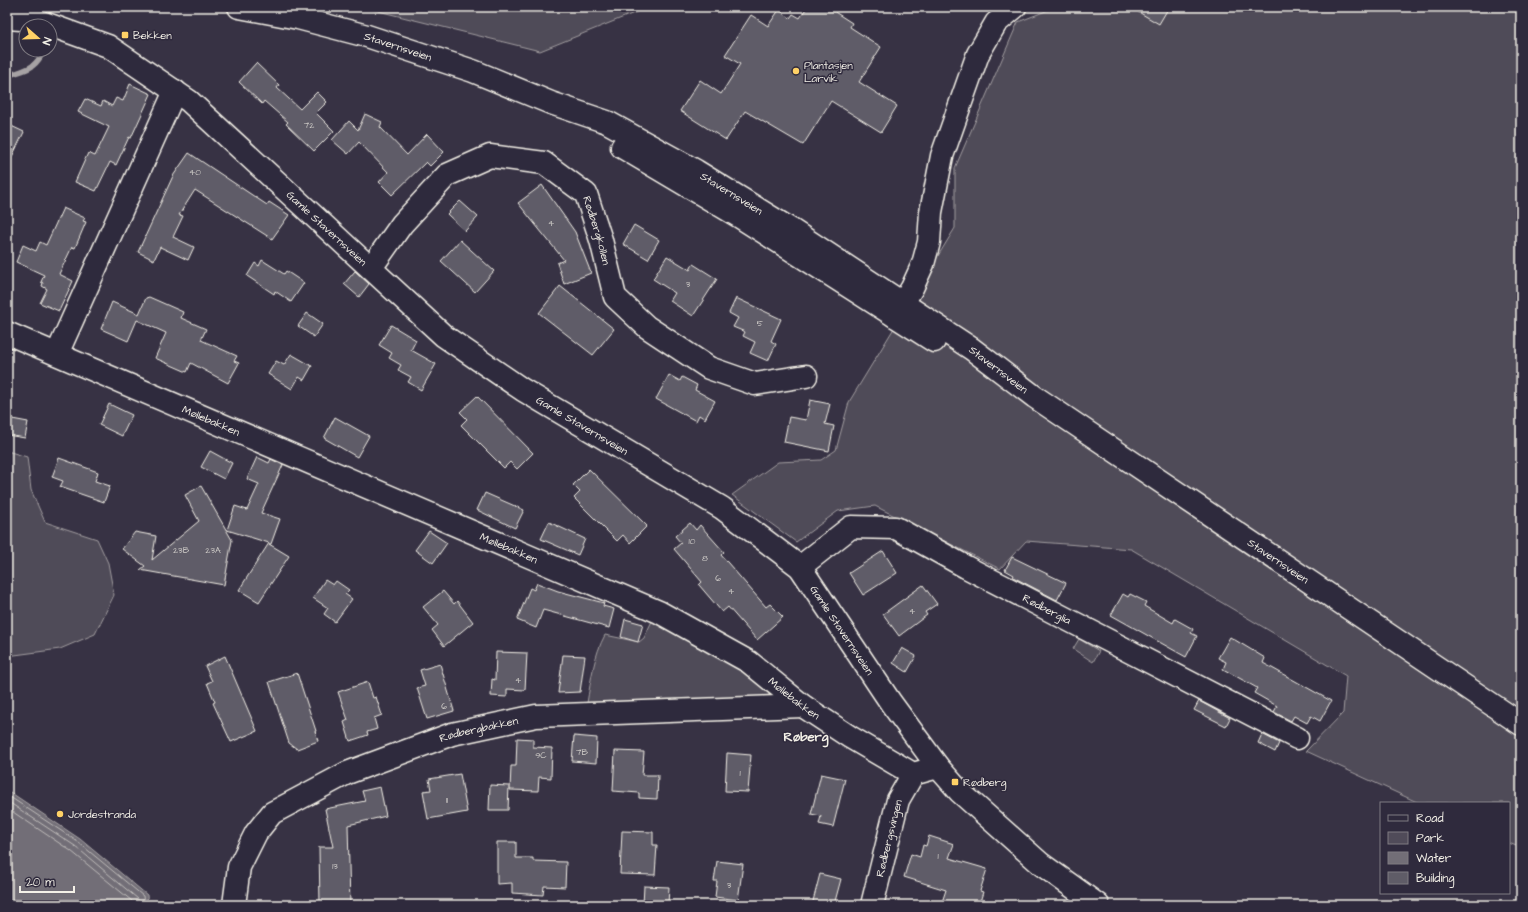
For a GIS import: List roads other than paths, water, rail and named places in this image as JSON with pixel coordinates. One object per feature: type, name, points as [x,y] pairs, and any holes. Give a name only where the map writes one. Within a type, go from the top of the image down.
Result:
[{"type":"street","name":"Stavernsveien","points":[[239,7],[298,18],[367,36],[473,71],[551,103],[607,122],[653,146],[744,200],[899,309],[966,360],[1035,397],[1521,724]]},
{"type":"street","points":[[899,309],[912,288],[923,264],[942,156],[978,54],[996,23],[1015,7]]},
{"type":"street","name":"Gamle Stavernsveien","points":[[7,18],[36,20],[108,46],[175,91],[189,101],[444,336],[523,390],[722,508],[800,567],[891,703],[938,767],[960,792],[1041,864],[1098,905]]},
{"type":"street","points":[[57,354],[175,91]]},
{"type":"street","name":"Rødbergkollen","points":[[371,268],[402,224],[447,175],[490,156],[544,163],[586,194],[601,240],[615,297],[647,327],[709,368],[755,384],[806,376]]},
{"type":"street","name":"Møllebakken","points":[[7,333],[659,612],[749,662],[803,706],[850,737],[914,774]]},
{"type":"street","name":"Rødberglia","points":[[800,567],[851,528],[896,528],[1298,738]]},
{"type":"street","name":"Rødbergbakken","points":[[234,905],[239,867],[256,833],[272,813],[347,773],[452,734],[536,716],[803,706]]},
{"type":"street","points":[[914,774],[938,767]]},
{"type":"street","name":"Rødbergsvingen","points":[[872,905],[898,800],[914,774]]},
{"type":"water","points":[[7,790],[80,839],[147,895],[148,905],[7,905]]},
{"type":"waterway","points":[[7,76],[29,68],[40,58]]},
{"type":"place","name":"Bekken","points":[[125,35]]},
{"type":"place","name":"Plantasjen Larvik","points":[[796,71]]},
{"type":"place","name":"Rødberg","points":[[955,782]]},
{"type":"place","name":"Jordestranda","points":[[60,814]]},
{"type":"district","name":"Røberg","points":[[806,736]]}]
